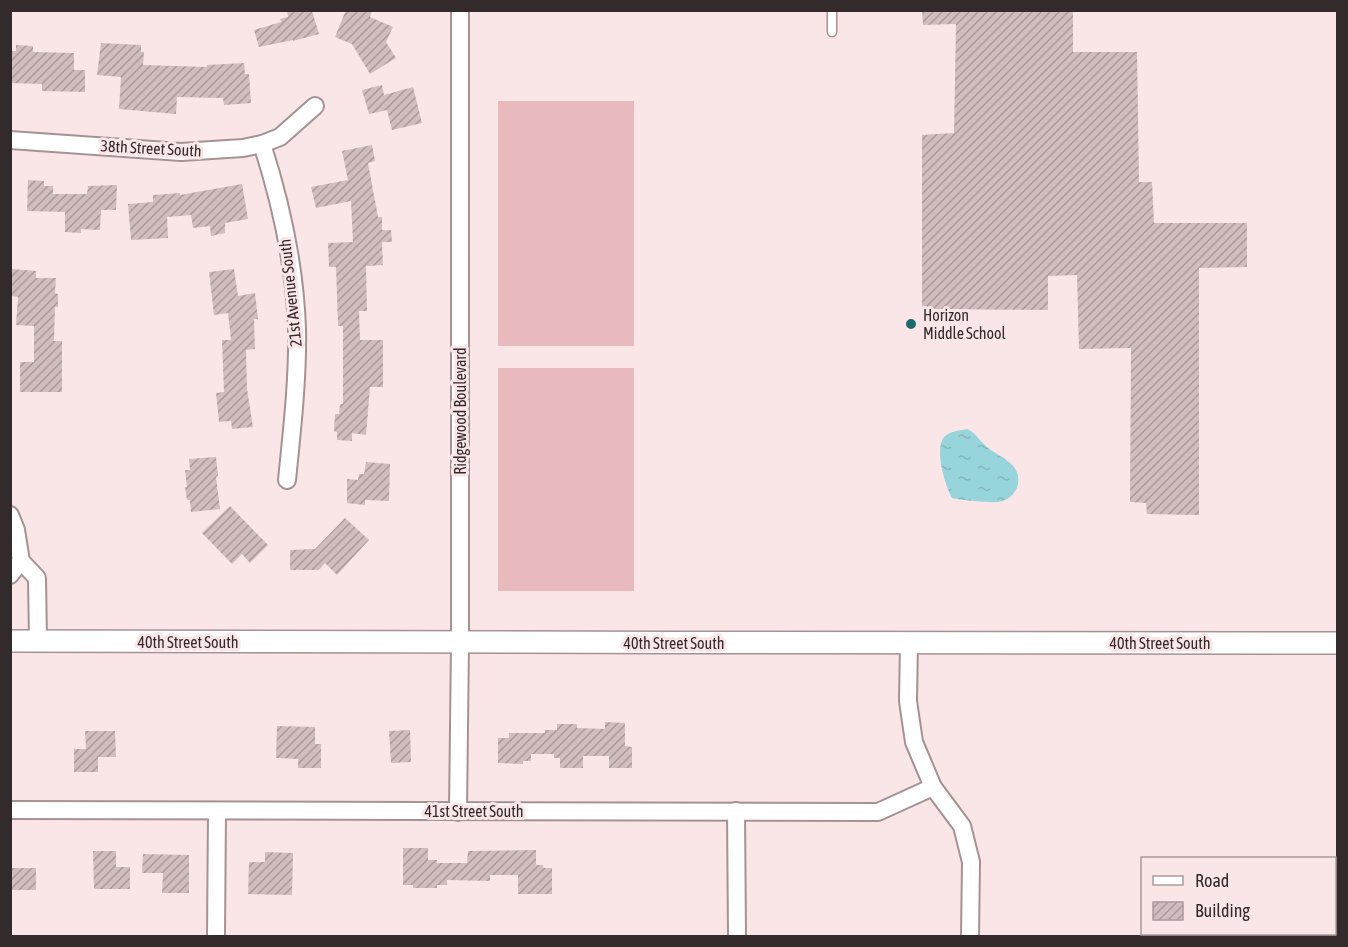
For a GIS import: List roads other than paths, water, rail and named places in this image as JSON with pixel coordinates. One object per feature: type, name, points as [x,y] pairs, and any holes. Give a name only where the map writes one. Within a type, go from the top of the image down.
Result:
[{"type":"street","name":"Ridgewood Boulevard","points":[[458,812],[460,10]]},
{"type":"street","name":"38th Street South","points":[[10,140],[181,152],[243,148],[280,137],[315,106]]},
{"type":"street","name":"21st Avenue South","points":[[262,144],[281,215],[292,276],[297,327],[293,422],[287,480]]},
{"type":"street","points":[[10,515],[16,530],[21,561],[37,578],[38,641]]},
{"type":"street","points":[[10,575],[21,561]]},
{"type":"street","name":"40th Street South","points":[[10,641],[1338,643]]},
{"type":"street","points":[[909,641],[908,701],[914,742],[933,787],[962,826],[971,862],[970,936]]},
{"type":"street","name":"41st Street South","points":[[10,810],[878,812],[933,787]]},
{"type":"street","points":[[216,936],[217,811]]},
{"type":"street","points":[[736,811],[737,936]]},
{"type":"lane","points":[[832,10],[832,32]]},
{"type":"water","points":[[967,429],[1014,467],[1018,483],[1010,497],[998,502],[952,498],[946,485],[940,459],[941,443],[949,434]]},
{"type":"place","name":"Horizon Middle School","points":[[911,324]]}]
